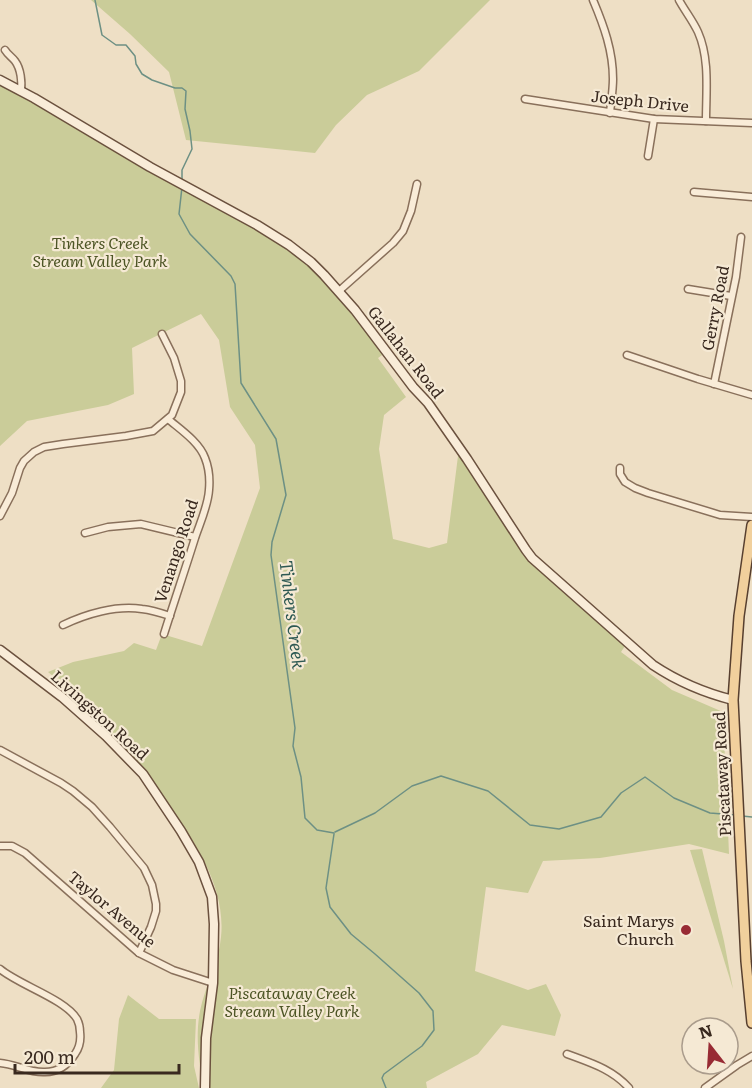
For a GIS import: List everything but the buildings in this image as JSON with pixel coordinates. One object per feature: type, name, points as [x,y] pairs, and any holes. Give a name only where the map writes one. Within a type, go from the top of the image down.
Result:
[{"type":"main road","name":"Piscataway Road","points":[[752,525],[739,616],[733,700],[746,961],[752,1023]]},
{"type":"street","points":[[593,0],[609,41],[612,59],[613,81],[610,113]]},
{"type":"street","points":[[679,0],[699,34],[704,50],[706,121]]},
{"type":"street","points":[[5,50],[19,68],[21,91]]},
{"type":"street","name":"Gallahan Road","points":[[0,80],[165,176],[257,225],[311,262],[355,310],[413,387],[428,403],[532,558],[653,665],[690,686],[733,700]]},
{"type":"street","name":"Joseph Drive","points":[[525,99],[654,119],[752,123]]},
{"type":"street","points":[[648,156],[654,119]]},
{"type":"street","points":[[339,291],[393,243],[403,231],[411,211],[417,184]]},
{"type":"street","points":[[694,192],[752,197]]},
{"type":"street","name":"Gerry Road","points":[[714,384],[739,261],[741,237]]},
{"type":"street","points":[[688,289],[731,296]]},
{"type":"street","points":[[0,516],[12,493],[20,468],[34,452],[45,447],[139,434],[153,430],[172,415],[181,392],[181,381],[174,358],[162,334]]},
{"type":"street","points":[[627,355],[752,395]]},
{"type":"street","name":"Venango Road","points":[[164,634],[209,492],[210,477],[205,457],[200,449],[168,419]]},
{"type":"street","points":[[620,468],[620,474],[625,482],[648,493],[711,513],[752,517]]},
{"type":"street","points":[[85,533],[117,526],[141,524],[195,537]]},
{"type":"street","points":[[63,625],[84,617],[124,608],[142,609],[170,616]]},
{"type":"street","name":"Livingston Road","points":[[0,650],[62,697],[143,774],[199,862],[212,897],[214,924],[213,983],[206,1038],[205,1088]]},
{"type":"street","points":[[0,750],[73,791],[98,814],[144,868],[152,885],[156,911],[139,953]]},
{"type":"street","name":"Taylor Avenue","points":[[0,846],[12,846],[25,853],[139,953],[172,970],[213,983]]},
{"type":"street","points":[[0,969],[64,1006],[76,1019],[81,1041],[70,1061],[62,1068],[52,1071],[33,1071],[0,1063]]},
{"type":"street","points":[[567,1054],[613,1074],[629,1088]]},
{"type":"street","points":[[705,1088],[752,1056]]},
{"type":"green space","points":[[91,0],[490,0],[419,71],[367,95],[336,125],[315,153],[186,140],[169,72]]},
{"type":"green space","name":"Tinkers Creek Stream Valley Park","points":[[0,82],[292,249],[317,271],[385,353],[378,358],[406,397],[384,415],[379,449],[393,539],[429,548],[447,543],[460,454],[519,546],[625,646],[621,652],[672,690],[723,712],[729,854],[689,844],[600,858],[543,861],[528,893],[486,887],[475,971],[528,990],[546,984],[561,1015],[555,1036],[502,1025],[478,1054],[426,1082],[427,1088],[204,1088],[198,1050],[200,1011],[218,956],[221,937],[219,902],[208,868],[170,808],[66,698],[73,692],[48,672],[73,662],[124,651],[134,643],[156,650],[162,634],[202,646],[260,488],[255,445],[230,407],[219,340],[201,314],[132,348],[134,394],[108,405],[27,421],[0,446]]},
{"type":"green space","points":[[702,849],[724,941],[733,989],[690,850]]},
{"type":"green space","name":"Piscataway Creek Stream Valley Park","points":[[128,995],[159,1019],[196,1019],[194,1066],[199,1088],[101,1088],[114,1070],[119,1019]]},
{"type":"waterway","name":"Tinkers Creek","points":[[95,0],[102,35],[116,45],[126,45],[135,56],[136,64],[142,74],[152,80],[186,91],[185,109],[192,149],[182,170],[182,180]]},
{"type":"waterway","name":"Tinkers Creek","points":[[182,187],[179,214],[190,234],[231,276],[235,284],[241,383],[276,439],[286,495],[272,542],[271,555],[295,728],[293,746],[301,777],[305,818],[317,830],[334,833]]},
{"type":"waterway","points":[[335,832],[375,813],[412,786],[441,776],[488,791],[530,825],[559,829],[601,817],[621,793],[645,777],[674,798],[710,813],[735,815]]},
{"type":"waterway","points":[[742,816],[752,817]]},
{"type":"waterway","points":[[334,834],[326,888],[330,907],[351,934],[419,993],[433,1011],[434,1030],[422,1046],[384,1074],[382,1078],[386,1088]]},
{"type":"place","name":"Saint Marys Church","points":[[686,930]]}]
